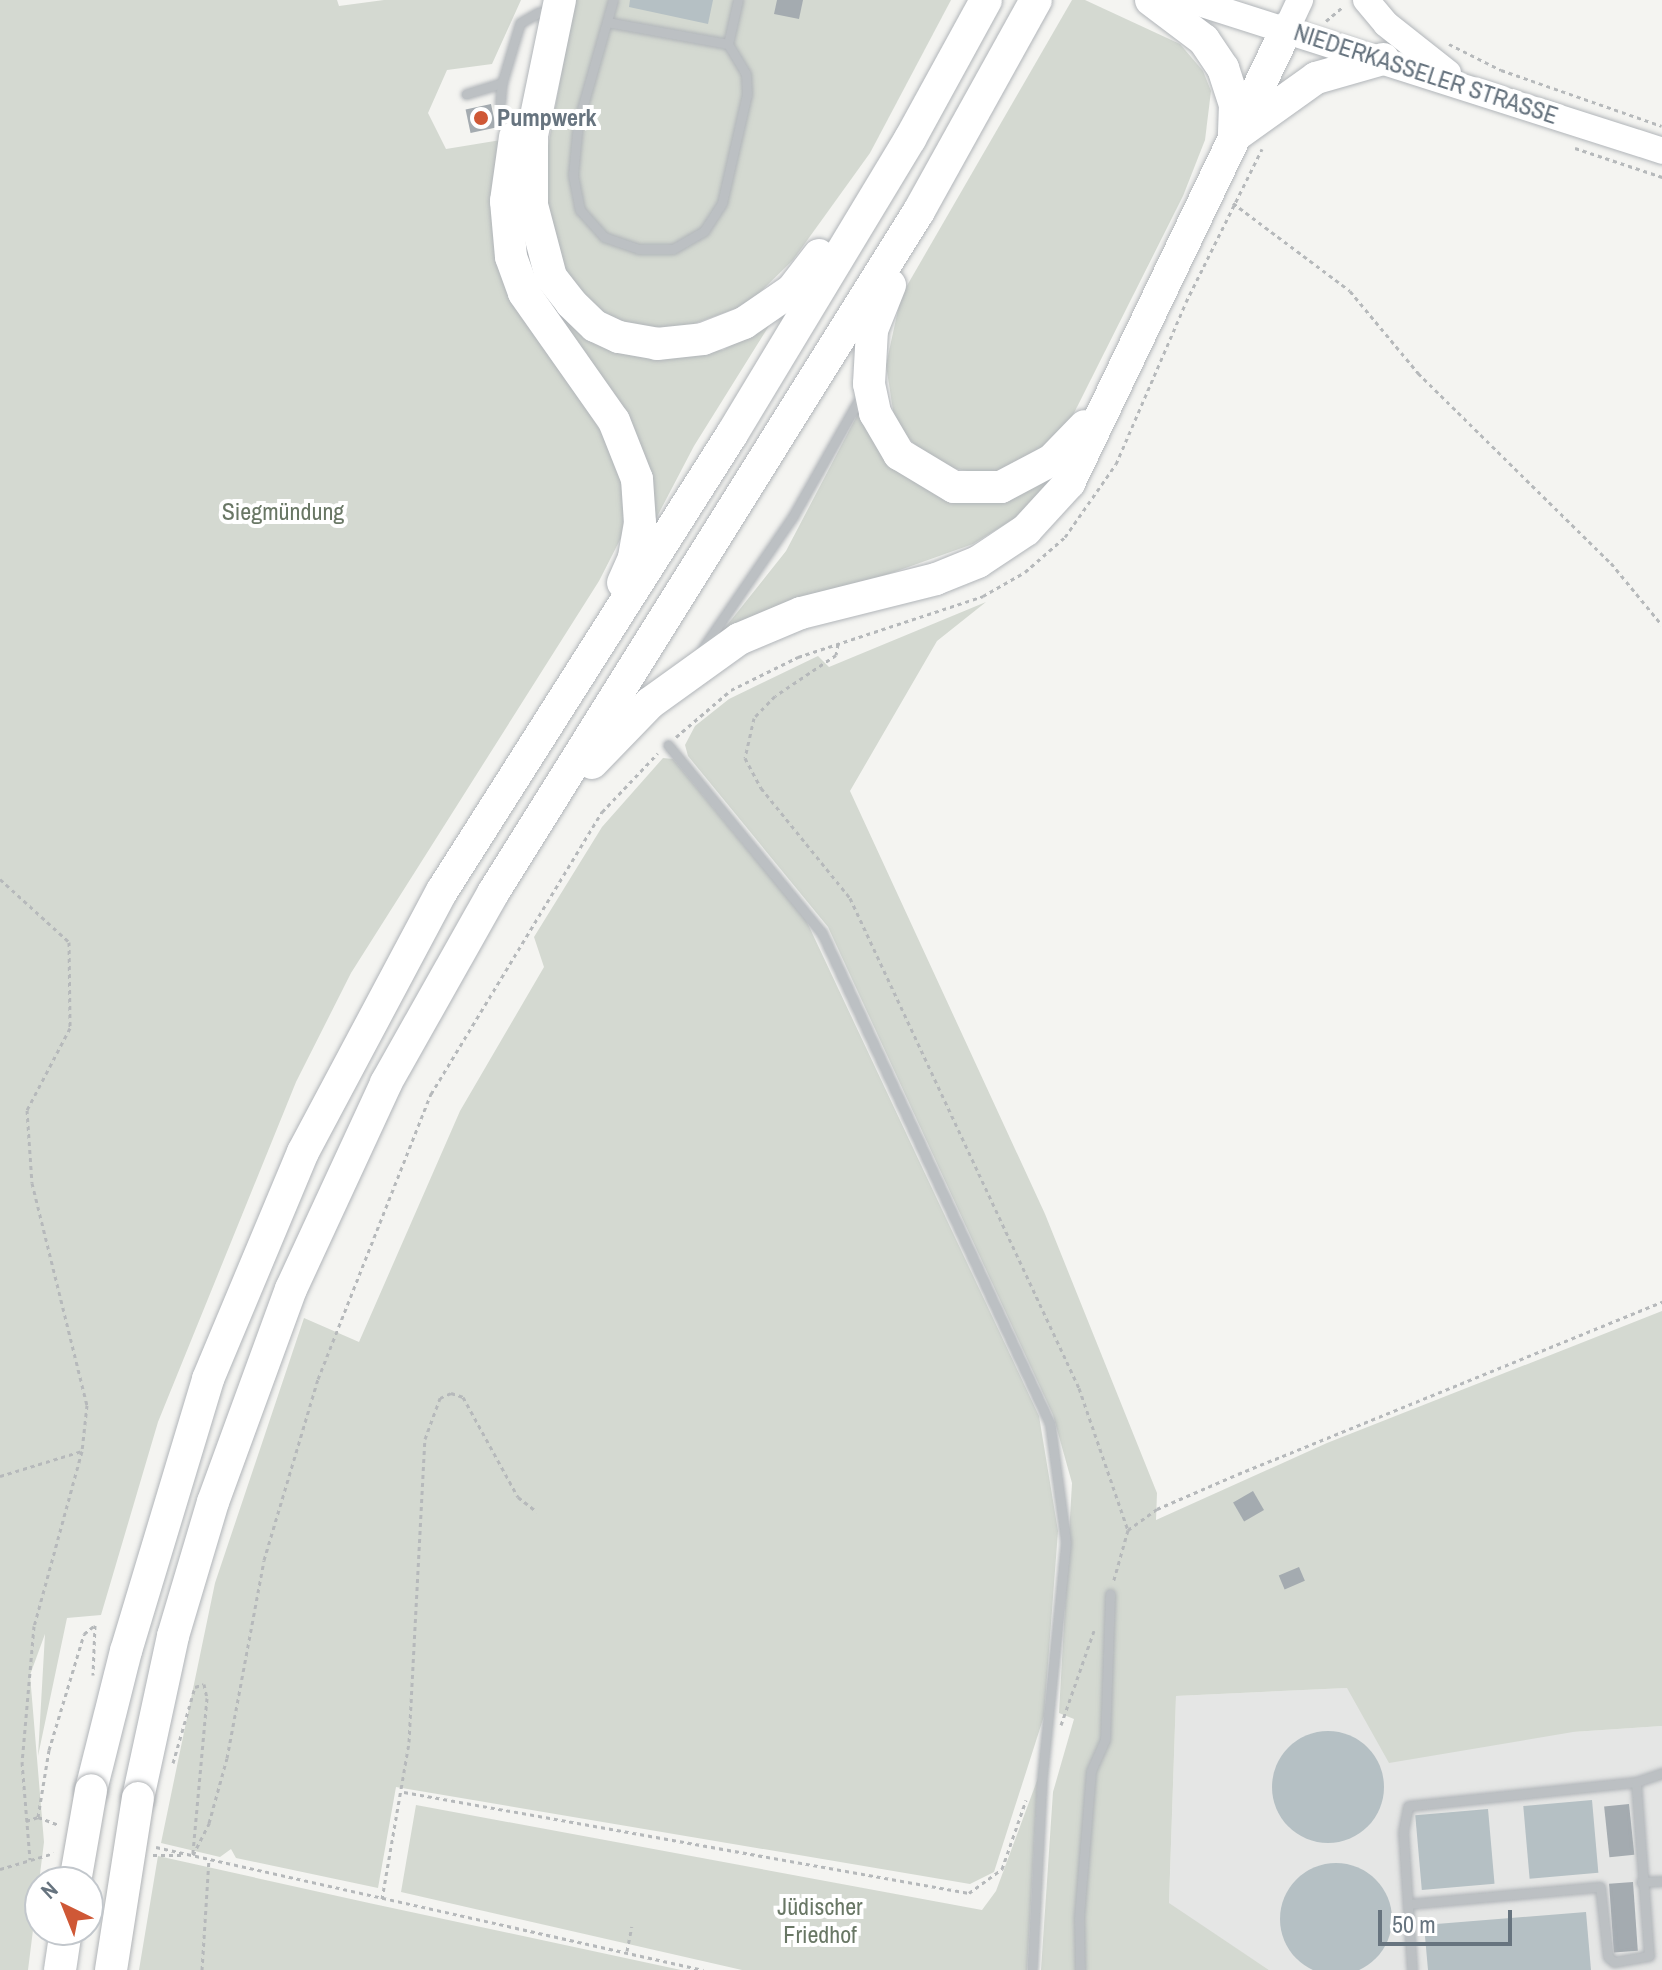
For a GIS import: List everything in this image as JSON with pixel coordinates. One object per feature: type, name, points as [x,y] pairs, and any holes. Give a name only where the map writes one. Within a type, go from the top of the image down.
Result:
[{"type":"highway","points":[[78,1866],[91,1790],[135,1621],[208,1379],[271,1224],[442,891],[910,139],[986,0]]},
{"type":"highway","points":[[111,1970],[138,1798],[173,1636],[213,1502],[291,1289],[386,1083],[493,893],[919,211],[1036,0]]},
{"type":"highway","points":[[1151,0],[1204,40],[1223,68],[1235,104],[1233,138]]},
{"type":"highway","points":[[546,4],[532,135],[535,232],[551,277],[571,303],[595,326],[619,337],[657,344],[703,339],[744,323],[792,290],[910,139]]},
{"type":"highway","points":[[546,4],[506,201],[511,257],[524,293],[614,421],[637,479],[640,523],[634,558],[581,671]]},
{"type":"highway","points":[[493,893],[618,733],[687,672],[739,639],[801,613],[936,579],[978,562],[1026,530],[1069,483],[1100,410],[1294,14]]},
{"type":"highway","points":[[1233,138],[1316,78],[1383,59]]},
{"type":"highway","points":[[919,211],[872,330],[869,384],[875,413],[899,454],[954,487],[1001,487],[1025,478],[1052,460],[1100,410]]},
{"type":"highway","points":[[60,1970],[64,1946]]},
{"type":"main road","name":"NIEDERKASSELER STRASSE","points":[[1190,0],[1294,14],[1383,59],[1662,151]]},
{"type":"main road","points":[[1366,0],[1386,24],[1463,86]]},
{"type":"lane","points":[[613,0],[578,123],[573,175],[580,210],[604,237],[638,249],[673,249],[704,231],[722,203],[747,94],[746,74],[728,44],[738,0]]},
{"type":"lane","points":[[500,104],[502,83],[520,23],[546,4]]},
{"type":"lane","points":[[607,22],[728,44]]},
{"type":"lane","points":[[466,94],[502,83]]},
{"type":"lane","points":[[687,672],[793,516],[833,439],[869,384]]},
{"type":"lane","points":[[668,745],[822,933],[1050,1424],[1066,1542],[1032,1970]]},
{"type":"lane","points":[[1080,1970],[1079,1917],[1091,1771],[1105,1740],[1110,1594]]},
{"type":"lane","points":[[1412,1970],[1403,1832],[1408,1806],[1636,1782],[1662,1773]]},
{"type":"lane","points":[[1408,1904],[1600,1887],[1608,1957],[1626,1960],[1649,1956],[1641,1882],[1636,1782]]},
{"type":"lane","points":[[1641,1882],[1662,1881]]},
{"type":"lane","points":[[1626,1960],[1630,1970]]},
{"type":"path","points":[[1329,14],[1353,0]]},
{"type":"path","points":[[1437,37],[1501,70],[1662,126]]},
{"type":"path","points":[[1574,148],[1662,177]]},
{"type":"path","points":[[1233,203],[1350,291],[1418,373],[1611,563],[1662,625]]},
{"type":"path","points":[[838,643],[836,655],[775,696],[754,718],[745,758],[761,788],[850,898],[880,956],[1079,1388],[1128,1530],[1110,1594],[1063,1724],[1048,1742]]},
{"type":"path","points":[[193,1855],[209,1823],[223,1771],[264,1560],[318,1379],[431,1094],[602,812],[668,745]]},
{"type":"path","points":[[0,879],[69,942],[70,1028],[27,1110],[32,1183],[87,1405],[82,1451],[34,1626],[22,1762],[30,1860],[0,1869]]},
{"type":"path","points":[[1128,1530],[1157,1509],[1238,1474],[1662,1302]]},
{"type":"path","points":[[382,1899],[404,1792],[420,1592],[425,1439],[440,1398],[451,1393],[463,1397],[518,1497],[537,1512]]},
{"type":"path","points":[[0,1476],[82,1451]]},
{"type":"path","points":[[26,1821],[38,1817],[49,1750],[84,1634],[95,1625],[91,1686]]},
{"type":"path","points":[[170,1771],[195,1687],[204,1684],[207,1698],[193,1855]]},
{"type":"path","points":[[404,1792],[969,1893],[1002,1869],[1028,1793]]},
{"type":"path","points":[[193,1855],[703,1970]]},
{"type":"path","points":[[202,1970],[209,1859]]},
{"type":"path","points":[[627,1951],[632,1926]]},
{"type":"shaded area","points":[[630,0],[713,0],[708,24],[629,7]]},
{"type":"shaded area","points":[[1347,1688],[1573,1732],[1662,1726],[1662,1970],[1269,1970],[1169,1904],[1176,1696]]},
{"type":"shaded area","points":[[1328,1731],[1349,1736],[1367,1748],[1379,1766],[1384,1787],[1379,1808],[1367,1826],[1349,1838],[1328,1843],[1307,1838],[1289,1826],[1277,1808],[1272,1787],[1277,1766],[1289,1748],[1307,1736]]},
{"type":"shaded area","points":[[1592,1800],[1598,1873],[1530,1879],[1523,1806]]},
{"type":"shaded area","points":[[1488,1809],[1495,1884],[1422,1890],[1415,1815]]},
{"type":"shaded area","points":[[1336,1863],[1357,1868],[1375,1880],[1387,1898],[1392,1919],[1387,1940],[1375,1958],[1357,1970],[1336,1975],[1315,1970],[1297,1958],[1285,1940],[1280,1919],[1285,1898],[1297,1880],[1315,1868]]},
{"type":"shaded area","points":[[1586,1912],[1591,1970],[1428,1970],[1424,1925]]},
{"type":"green space","name":"Siegmündung","points":[[0,0],[337,0],[339,6],[384,0],[521,0],[492,64],[447,70],[428,113],[446,149],[507,139],[498,187],[570,383],[610,446],[626,493],[622,536],[599,581],[351,973],[296,1082],[158,1422],[101,1615],[67,1618],[38,1756],[45,1634],[30,1675],[44,1842],[41,1866],[24,1866],[24,1946],[31,1946],[28,1970],[0,1970]]},
{"type":"green space","points":[[575,0],[951,0],[870,153],[793,260],[748,304],[669,333],[616,321],[591,305],[556,266],[543,173]]},
{"type":"green space","points":[[1072,0],[1085,0],[1180,44],[1203,71],[1211,91],[1205,140],[1183,196],[1069,423],[1050,447],[1019,466],[985,474],[933,465],[895,423],[886,365],[901,296]]},
{"type":"green space","points":[[542,288],[603,343],[633,356],[723,350],[772,321],[694,446],[649,532]]},
{"type":"green space","points":[[863,404],[922,481],[1051,480],[1015,518],[973,544],[720,634],[786,551]]},
{"type":"green space","points":[[986,602],[937,641],[850,791],[1045,1214],[1157,1493],[1156,1520],[1327,1443],[1662,1311],[1662,1726],[1573,1732],[1389,1763],[1347,1688],[1176,1696],[1169,1903],[1269,1970],[1041,1970],[1053,1792],[1074,1719],[1059,1713],[1072,1483],[1053,1415],[828,927],[688,756],[685,745],[695,726],[729,699],[818,656],[829,667]]},
{"type":"green space","points":[[663,758],[673,759],[806,920],[1039,1416],[1058,1531],[1044,1716],[994,1872],[970,1884],[396,1787],[378,1888],[236,1858],[231,1849],[220,1857],[161,1843],[215,1583],[304,1318],[359,1342],[460,1111],[544,967],[534,937],[602,827]]},
{"type":"green space","name":"Jüdischer Friedhof","points":[[1038,1778],[1027,1970],[742,1970],[401,1892],[416,1805],[982,1910],[996,1891]]},
{"type":"green space","points":[[158,1856],[369,1903],[681,1970],[139,1970]]},
{"type":"building","points":[[777,0],[803,0],[799,19],[774,14]]},
{"type":"building","name":"Pumpwerk","points":[[491,104],[496,127],[471,133],[466,109]]},
{"type":"building","points":[[1253,1491],[1264,1510],[1244,1522],[1233,1502]]},
{"type":"building","points":[[1299,1567],[1305,1581],[1285,1589],[1279,1576]]},
{"type":"building","points":[[1629,1804],[1634,1855],[1609,1857],[1604,1807]]},
{"type":"building","points":[[1633,1882],[1638,1951],[1614,1953],[1609,1884]]},
{"type":"place","name":"Pumpwerk","points":[[481,118]]}]
